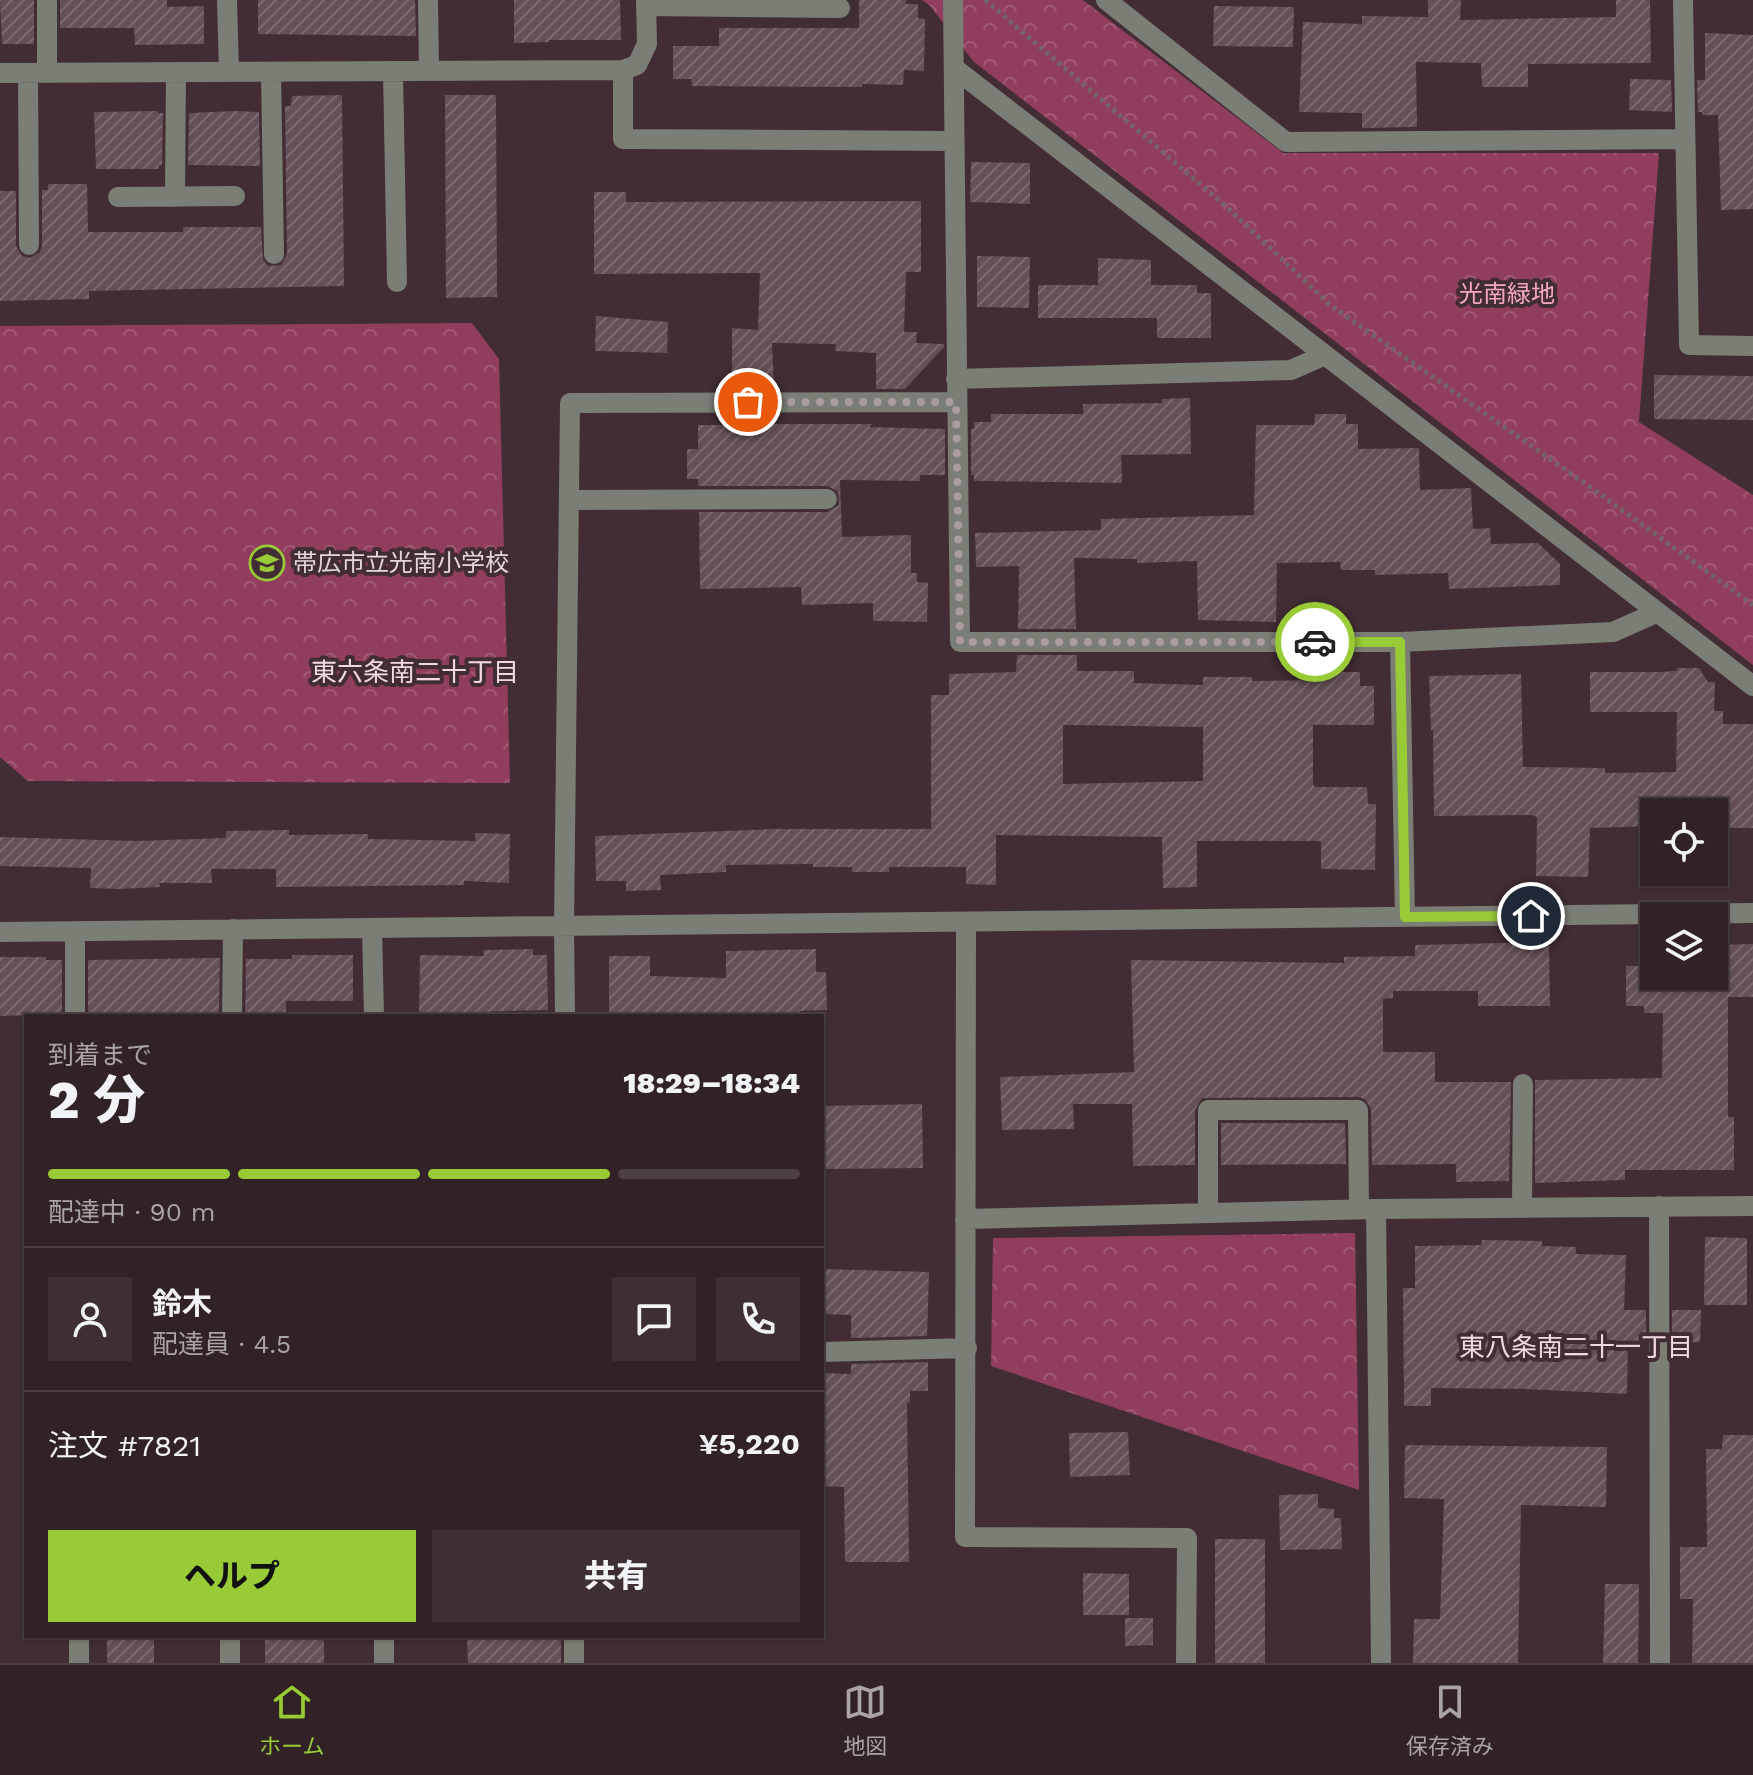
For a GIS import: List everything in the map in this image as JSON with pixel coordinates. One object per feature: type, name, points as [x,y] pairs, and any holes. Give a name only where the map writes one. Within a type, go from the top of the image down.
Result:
[{"type":"street","points":[[29,245],[38,73],[47,0]]},
{"type":"street","points":[[227,0],[229,72]]},
{"type":"street","points":[[428,0],[429,71]]},
{"type":"street","points":[[953,0],[960,642],[1400,642],[1613,632],[1658,612]]},
{"type":"street","points":[[1106,0],[1286,142],[1684,139]]},
{"type":"street","points":[[1683,0],[1689,345],[1753,346]]},
{"type":"street","points":[[0,73],[623,70],[637,65],[647,44],[646,3],[840,8]]},
{"type":"street","points":[[954,68],[1753,686]]},
{"type":"street","points":[[623,70],[623,139],[953,141]]},
{"type":"street","points":[[393,71],[397,282]]},
{"type":"street","points":[[175,197],[176,72]]},
{"type":"street","points":[[271,72],[274,254]]},
{"type":"street","points":[[118,197],[235,196]]},
{"type":"street","points":[[956,379],[1291,370],[1325,355]]},
{"type":"street","points":[[565,1014],[570,403],[956,402]]},
{"type":"street","points":[[569,500],[827,499]]},
{"type":"street","points":[[1400,642],[1405,917]]},
{"type":"street","points":[[0,932],[1753,913]]},
{"type":"street","points":[[966,922],[965,1537],[1187,1538],[1186,1663]]},
{"type":"street","points":[[372,928],[374,1014]]},
{"type":"street","points":[[232,1014],[233,929]]},
{"type":"street","points":[[75,931],[75,1014]]},
{"type":"street","points":[[1522,1208],[1523,1084]]},
{"type":"street","points":[[1208,1213],[1208,1110],[1358,1110],[1368,1209],[1381,1663]]},
{"type":"street","points":[[1659,1206],[1660,1663]]},
{"type":"street","points":[[965,1219],[1368,1209],[1753,1206]]},
{"type":"street","points":[[824,1352],[967,1348]]},
{"type":"street","points":[[79,1638],[79,1663]]},
{"type":"street","points":[[230,1638],[230,1663]]},
{"type":"street","points":[[384,1638],[384,1663]]},
{"type":"street","points":[[574,1638],[574,1663]]},
{"type":"path","points":[[985,0],[1228,208],[1330,305],[1753,605]]},
{"type":"green space","name":"光南緑地","points":[[922,0],[1083,0],[1283,153],[1659,153],[1639,422],[1753,495],[1753,665],[974,62]]},
{"type":"green space","name":"帯広市立光南小学校","points":[[472,323],[499,359],[510,783],[28,781],[0,757],[0,326]]},
{"type":"green space","points":[[1355,1233],[1359,1490],[991,1366],[993,1238]]},
{"type":"building","points":[[0,0],[34,0],[34,44],[2,44]]},
{"type":"building","points":[[60,0],[167,0],[167,7],[204,6],[204,44],[135,45],[134,28],[60,28]]},
{"type":"building","points":[[258,0],[415,0],[416,36],[258,34]]},
{"type":"building","points":[[514,0],[620,0],[621,40],[514,43]]},
{"type":"building","points":[[859,0],[906,0],[906,4],[918,4],[918,18],[925,19],[924,71],[904,70],[903,85],[862,84],[862,87],[692,86],[691,79],[673,79],[673,46],[719,46],[719,28],[859,28]]},
{"type":"building","points":[[1428,0],[1461,0],[1460,20],[1616,17],[1616,0],[1650,0],[1651,63],[1528,64],[1528,87],[1482,87],[1481,63],[1416,62],[1417,127],[1362,128],[1362,113],[1299,112],[1303,22],[1362,24],[1362,16],[1428,17]]},
{"type":"building","points":[[1214,6],[1294,7],[1293,47],[1213,46]]},
{"type":"building","points":[[1705,33],[1753,35],[1753,209],[1721,210],[1718,115],[1698,112],[1697,80],[1705,80]]},
{"type":"building","points":[[1630,79],[1671,80],[1672,112],[1629,110]]},
{"type":"building","points":[[342,95],[344,286],[89,291],[89,299],[0,301],[0,191],[16,191],[16,246],[22,256],[30,258],[40,252],[42,246],[42,190],[48,190],[48,184],[87,184],[88,232],[183,232],[183,227],[261,227],[263,260],[268,266],[281,265],[287,254],[285,106],[291,106],[292,96]]},
{"type":"building","points":[[445,95],[496,95],[497,297],[446,298]]},
{"type":"building","points":[[94,112],[163,113],[162,165],[159,169],[96,169]]},
{"type":"building","points":[[259,112],[260,166],[188,165],[189,113]]},
{"type":"building","points":[[971,162],[1030,163],[1030,204],[970,202]]},
{"type":"building","points":[[594,192],[626,192],[626,202],[921,201],[921,272],[906,272],[904,332],[917,332],[916,343],[944,344],[944,347],[905,389],[876,389],[876,353],[835,351],[836,344],[772,343],[774,389],[732,390],[732,328],[758,330],[760,273],[594,274]]},
{"type":"building","points":[[977,256],[1030,257],[1029,308],[977,307]]},
{"type":"building","points":[[1098,258],[1151,260],[1151,285],[1197,285],[1197,293],[1211,293],[1211,338],[1157,338],[1157,318],[1038,318],[1038,285],[1098,285]]},
{"type":"building","points":[[596,316],[668,322],[667,353],[595,351]]},
{"type":"building","points":[[1654,375],[1753,376],[1753,420],[1654,419]]},
{"type":"building","points":[[1190,398],[1191,454],[1121,455],[1122,483],[974,481],[974,475],[971,475],[971,429],[974,429],[974,422],[991,422],[991,414],[1083,414],[1083,404],[1162,403],[1162,399]]},
{"type":"building","points":[[1315,414],[1346,414],[1346,424],[1358,424],[1358,449],[1419,448],[1420,490],[1471,488],[1473,529],[1490,528],[1491,544],[1538,543],[1560,564],[1560,585],[1449,589],[1448,573],[1375,575],[1375,570],[1341,570],[1340,562],[1277,563],[1276,622],[1198,620],[1197,561],[1137,563],[1137,559],[1074,558],[1076,629],[1018,629],[1019,566],[976,567],[975,533],[1101,530],[1101,519],[1254,515],[1256,425],[1314,425]]},
{"type":"building","points":[[774,415],[775,424],[872,424],[869,427],[945,429],[945,475],[920,475],[920,481],[840,480],[842,537],[911,535],[911,573],[917,573],[917,582],[928,583],[927,622],[873,621],[873,603],[802,605],[801,587],[700,589],[699,512],[827,512],[839,505],[838,492],[828,486],[698,486],[698,479],[687,479],[687,449],[698,449],[698,425],[733,425],[733,416]]},
{"type":"building","points":[[1017,655],[1077,655],[1077,671],[1134,671],[1134,683],[1203,685],[1203,677],[1252,677],[1252,681],[1318,680],[1318,672],[1360,672],[1360,686],[1374,686],[1374,725],[1313,725],[1313,784],[1315,787],[1367,787],[1368,804],[1376,804],[1375,870],[1321,869],[1321,841],[1197,841],[1197,887],[1163,888],[1162,837],[996,835],[996,885],[966,884],[966,867],[889,867],[889,872],[852,872],[852,867],[813,867],[813,864],[726,865],[726,872],[660,875],[661,890],[626,891],[626,881],[596,881],[595,836],[774,829],[931,829],[931,695],[949,695],[949,674],[1016,672]],"holes":[[[1063,725],[1203,727],[1203,781],[1063,784]]]},
{"type":"building","points":[[1677,668],[1699,668],[1708,682],[1715,682],[1714,711],[1723,711],[1723,724],[1753,724],[1753,828],[1728,828],[1728,798],[1640,798],[1640,826],[1590,828],[1588,877],[1536,876],[1537,817],[1434,816],[1429,676],[1521,674],[1523,767],[1605,768],[1605,773],[1676,772],[1677,712],[1590,712],[1590,672],[1677,671]]},
{"type":"building","points":[[289,830],[289,835],[368,834],[368,839],[475,841],[475,833],[510,834],[509,883],[464,881],[464,885],[276,887],[276,869],[211,869],[212,883],[159,883],[160,887],[119,889],[90,888],[91,868],[0,866],[0,837],[135,841],[226,838],[226,831]]},
{"type":"building","points":[[1549,942],[1550,1006],[1478,1006],[1478,991],[1393,991],[1393,998],[1383,999],[1383,1052],[1435,1052],[1435,1082],[1511,1082],[1509,1181],[1456,1182],[1456,1164],[1372,1165],[1371,1109],[1365,1099],[1358,1097],[1202,1098],[1195,1110],[1195,1165],[1133,1166],[1132,1104],[1073,1104],[1074,1129],[1002,1130],[1000,1077],[1134,1072],[1131,960],[1344,963],[1344,957],[1415,956],[1415,945]]},
{"type":"building","points":[[1753,944],[1753,997],[1728,997],[1728,1117],[1734,1117],[1734,1170],[1625,1170],[1625,1180],[1535,1183],[1535,1080],[1662,1078],[1663,1013],[1644,1013],[1644,1006],[1626,1006],[1626,966],[1640,966],[1640,990],[1728,990],[1728,945]]},
{"type":"building","points":[[533,949],[533,955],[547,955],[548,1010],[419,1014],[420,955],[484,956],[483,950]]},
{"type":"building","points":[[816,949],[816,972],[826,972],[827,1010],[800,1011],[800,1014],[609,1014],[609,956],[650,956],[650,976],[726,978],[726,951]]},
{"type":"building","points":[[292,955],[353,955],[353,1001],[286,1001],[286,1014],[245,1014],[246,959],[292,959]]},
{"type":"building","points":[[0,957],[62,960],[62,1014],[0,1016]]},
{"type":"building","points":[[220,958],[219,1012],[88,1014],[88,960]]},
{"type":"building","points":[[922,1104],[923,1168],[824,1169],[824,1106]]},
{"type":"building","points":[[1221,1123],[1345,1123],[1346,1164],[1221,1165]]},
{"type":"building","points":[[1705,1237],[1747,1238],[1747,1305],[1704,1305]]},
{"type":"building","points":[[1482,1240],[1542,1241],[1542,1246],[1576,1247],[1576,1254],[1626,1255],[1624,1310],[1646,1310],[1646,1342],[1628,1342],[1627,1394],[1431,1388],[1431,1406],[1404,1406],[1403,1288],[1415,1288],[1415,1246],[1481,1245]]},
{"type":"building","points":[[824,1269],[929,1272],[927,1336],[851,1338],[851,1315],[824,1314]]},
{"type":"building","points":[[1672,1310],[1701,1310],[1700,1342],[1672,1342]]},
{"type":"building","points":[[928,1362],[928,1391],[910,1391],[910,1403],[907,1403],[909,1562],[845,1562],[844,1487],[824,1486],[824,1373],[851,1374],[851,1364]]},
{"type":"building","points":[[1128,1432],[1130,1475],[1070,1477],[1069,1433]]},
{"type":"building","points":[[1723,1435],[1753,1435],[1753,1663],[1692,1663],[1693,1599],[1680,1599],[1680,1547],[1707,1547],[1706,1449],[1722,1449]]},
{"type":"building","points":[[1405,1445],[1607,1447],[1606,1507],[1521,1505],[1518,1663],[1413,1663],[1414,1619],[1440,1619],[1444,1499],[1404,1498]]},
{"type":"building","points":[[1318,1494],[1318,1508],[1334,1509],[1334,1518],[1341,1518],[1342,1549],[1280,1550],[1279,1495]]},
{"type":"building","points":[[1215,1539],[1265,1539],[1265,1663],[1215,1663]]},
{"type":"building","points":[[1083,1573],[1129,1574],[1129,1615],[1083,1615]]},
{"type":"building","points":[[1605,1584],[1639,1584],[1638,1663],[1603,1663]]},
{"type":"building","points":[[1125,1618],[1153,1618],[1153,1645],[1125,1646]]},
{"type":"building","points":[[107,1638],[154,1638],[154,1663],[107,1663]]},
{"type":"building","points":[[265,1638],[324,1638],[324,1663],[265,1663]]},
{"type":"building","points":[[467,1638],[561,1638],[561,1663],[468,1663]]},
{"type":"way so far","points":[[748,402],[956,402],[960,642],[1315,642]]},
{"type":"place","name":"帯広市立光南小学校","points":[[267,563]]},
{"type":"district","name":"東六条南二十丁目","points":[[415,672]]},
{"type":"district","name":"東八条南二十一丁目","points":[[1576,1347]]},
{"type":"route","points":[[1315,642],[1400,642],[1405,917],[1531,916]]}]
